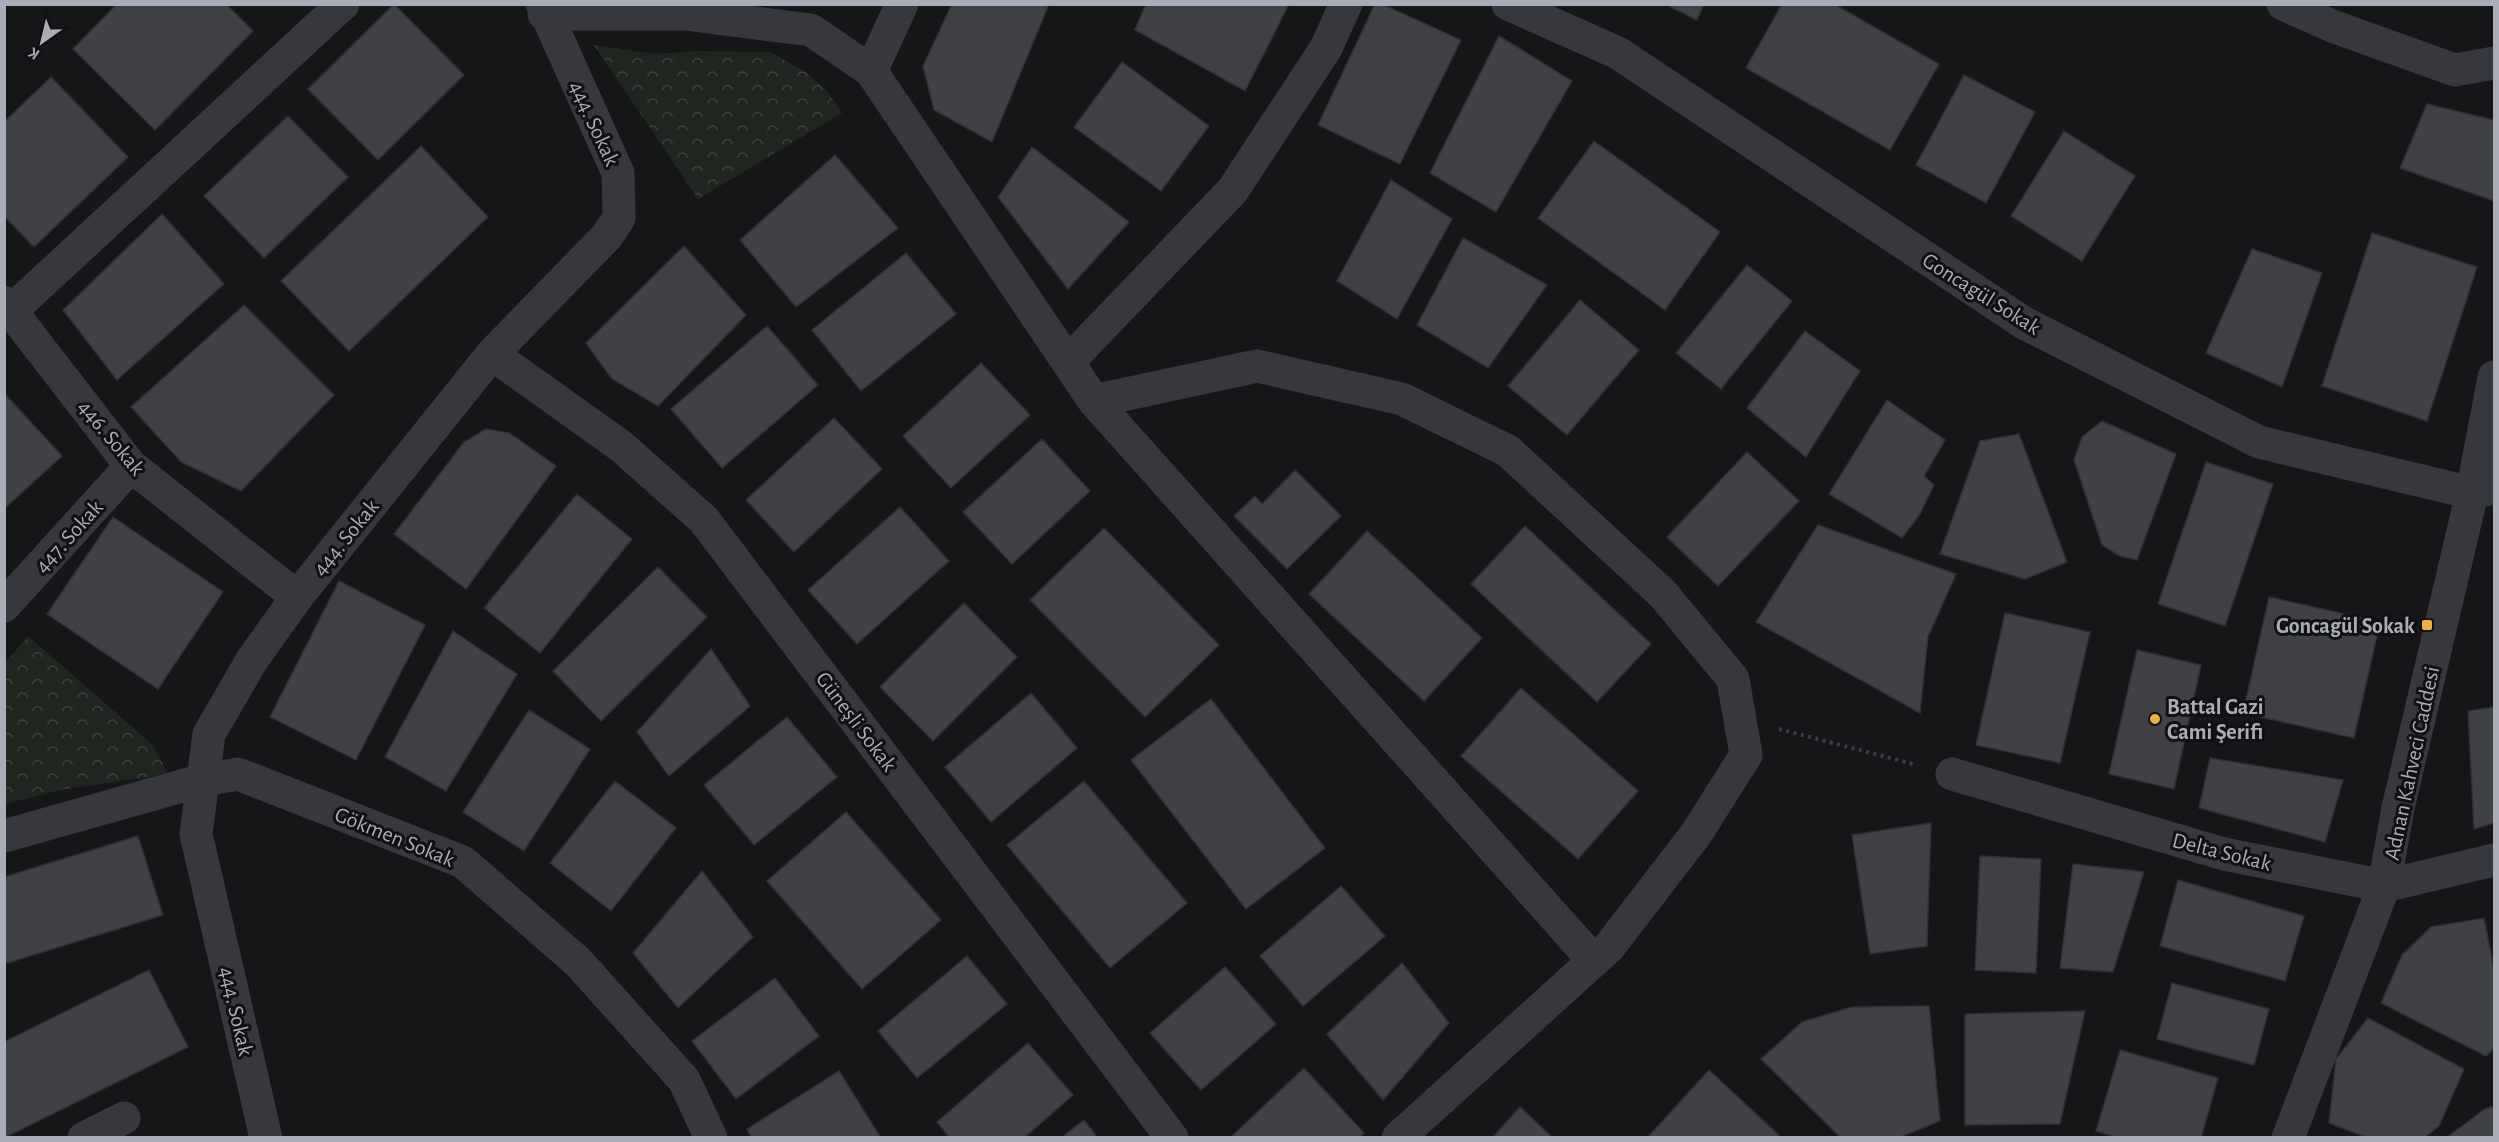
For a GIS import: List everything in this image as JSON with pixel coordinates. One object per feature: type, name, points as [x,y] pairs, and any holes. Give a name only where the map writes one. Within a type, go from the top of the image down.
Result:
[{"type":"street","points":[[8,306],[343,4]]},
{"type":"street","points":[[871,71],[902,4]]},
{"type":"street","points":[[1068,362],[1233,190],[1326,48],[1346,4]]},
{"type":"street","name":"Goncagül Sokak","points":[[1508,4],[1618,53],[2024,323],[2259,442],[2483,490]]},
{"type":"street","points":[[2283,4],[2332,26],[2455,70],[2494,63]]},
{"type":"street","points":[[543,9],[685,14],[811,30],[871,71],[1094,400],[1594,961]]},
{"type":"street","name":"444. Sokak","points":[[266,1137],[196,834],[209,734],[252,660],[297,597],[492,354],[607,236],[620,218],[618,173],[543,9]]},
{"type":"street","name":"446. Sokak","points":[[8,306],[130,466],[297,597]]},
{"type":"street","name":"Güneşli Sokak","points":[[492,354],[622,447],[704,520],[1172,1137]]},
{"type":"street","points":[[1094,400],[1257,366],[1402,399],[1508,451],[1663,594],[1733,679],[1746,755],[1696,834],[1609,947],[1398,1137]]},
{"type":"street","name":"Adnan Kahveci Caddesi","points":[[2288,1137],[2384,886],[2398,808],[2483,490],[2494,376]]},
{"type":"street","name":"447. Sokak","points":[[4,606],[130,466]]},
{"type":"street","name":"Gökmen Sokak","points":[[4,836],[203,780],[238,774],[463,862],[578,962],[684,1080],[711,1137]]},
{"type":"street","name":"Delta Sokak","points":[[1953,774],[2224,854],[2384,886],[2494,860]]},
{"type":"street","points":[[84,1137],[124,1118]]},
{"type":"path","points":[[1740,719],[1953,774]]},
{"type":"green space","points":[[594,45],[655,54],[698,51],[771,52],[807,73],[828,92],[842,113],[698,199]]},
{"type":"green space","points":[[28,636],[153,745],[168,774],[65,789],[5,804],[5,663]]},
{"type":"building","points":[[117,4],[226,4],[253,31],[155,130],[73,49]]},
{"type":"building","points":[[394,4],[464,75],[378,160],[308,89]]},
{"type":"building","points":[[952,4],[1049,4],[992,142],[934,110],[923,66]]},
{"type":"building","points":[[1146,4],[1289,4],[1245,91],[1135,30]]},
{"type":"building","points":[[1375,4],[1382,4],[1461,40],[1400,164],[1318,125]]},
{"type":"building","points":[[1665,4],[1704,4],[1697,20]]},
{"type":"building","points":[[1782,4],[1834,4],[1939,64],[1890,150],[1746,68]]},
{"type":"building","points":[[1499,36],[1572,81],[1496,212],[1430,173]]},
{"type":"building","points":[[1122,62],[1209,126],[1161,191],[1074,127]]},
{"type":"building","points":[[1964,75],[2035,112],[1986,203],[1916,165]]},
{"type":"building","points":[[51,77],[128,157],[34,247],[4,216],[4,122]]},
{"type":"building","points":[[2427,104],[2494,120],[2494,201],[2400,168]]},
{"type":"building","points":[[288,116],[348,177],[264,258],[204,196]]},
{"type":"building","points":[[2064,131],[2135,176],[2082,261],[2011,216]]},
{"type":"building","points":[[1594,141],[1720,232],[1665,310],[1538,218]]},
{"type":"building","points":[[421,146],[488,217],[349,351],[281,281]]},
{"type":"building","points":[[1032,147],[1129,222],[1068,289],[998,197]]},
{"type":"building","points":[[835,155],[898,228],[796,307],[740,240]]},
{"type":"building","points":[[1391,180],[1452,219],[1397,319],[1337,281]]},
{"type":"building","points":[[162,214],[224,284],[117,380],[63,310]]},
{"type":"building","points":[[2372,233],[2477,267],[2427,421],[2322,386]]},
{"type":"building","points":[[1463,238],[1547,285],[1488,368],[1417,325]]},
{"type":"building","points":[[684,246],[746,315],[658,406],[612,379],[586,343]]},
{"type":"building","points":[[2252,249],[2322,273],[2282,387],[2206,353]]},
{"type":"building","points":[[906,253],[956,314],[861,391],[812,330]]},
{"type":"building","points":[[1747,265],[1792,301],[1721,389],[1676,353]]},
{"type":"building","points":[[1580,300],[1639,350],[1567,435],[1508,386]]},
{"type":"building","points":[[244,305],[334,395],[241,491],[181,462],[131,407]]},
{"type":"building","points":[[767,326],[818,385],[722,468],[671,409]]},
{"type":"building","points":[[1805,331],[1860,371],[1806,457],[1747,408]]},
{"type":"building","points":[[981,363],[1030,415],[951,488],[903,436]]},
{"type":"building","points":[[4,393],[62,456],[4,509]]},
{"type":"building","points":[[1887,400],[1945,440],[1924,476],[1934,485],[1920,514],[1902,538],[1829,494]]},
{"type":"building","points":[[834,418],[882,469],[794,552],[746,500]]},
{"type":"building","points":[[2102,421],[2176,454],[2137,560],[2120,556],[2102,545],[2074,460],[2082,437]]},
{"type":"building","points":[[486,429],[509,433],[556,466],[466,589],[394,534],[464,442]]},
{"type":"building","points":[[2019,434],[2067,562],[2025,579],[1940,554],[1980,441]]},
{"type":"building","points":[[1042,439],[1090,491],[1012,564],[963,512]]},
{"type":"building","points":[[1747,452],[1799,501],[1718,586],[1667,537]]},
{"type":"building","points":[[2206,462],[2273,484],[2225,626],[2158,604]]},
{"type":"building","points":[[1295,470],[1341,516],[1287,569],[1234,516],[1255,496],[1262,504]]},
{"type":"building","points":[[577,494],[632,539],[540,653],[484,608]]},
{"type":"building","points":[[900,507],[949,561],[857,644],[808,590]]},
{"type":"building","points":[[113,517],[223,592],[158,689],[47,614]]},
{"type":"building","points":[[1818,525],[1956,574],[1928,637],[1920,713],[1756,622]]},
{"type":"building","points":[[1525,526],[1651,644],[1597,702],[1471,584]]},
{"type":"building","points":[[1104,528],[1219,645],[1145,717],[1030,600]]},
{"type":"building","points":[[1367,531],[1482,638],[1424,701],[1309,594]]},
{"type":"building","points":[[658,567],[707,617],[601,721],[553,671]]},
{"type":"building","points":[[339,581],[425,625],[356,760],[270,717]]},
{"type":"building","points":[[2269,597],[2380,622],[2354,738],[2243,713]]},
{"type":"building","points":[[964,603],[1017,657],[933,741],[880,687]]},
{"type":"building","points":[[2005,613],[2090,632],[2060,763],[1976,745]]},
{"type":"building","points":[[453,631],[517,674],[446,791],[385,757]]},
{"type":"building","points":[[711,649],[750,706],[669,776],[637,732]]},
{"type":"building","name":"Battal Gazi Cami Şerifi","points":[[2137,650],[2201,665],[2174,789],[2109,774]]},
{"type":"building","points":[[1521,688],[1638,791],[1578,859],[1461,756]]},
{"type":"building","points":[[1031,693],[1077,748],[991,822],[945,767]]},
{"type":"building","points":[[1211,699],[1325,848],[1246,909],[1131,760]]},
{"type":"building","points":[[2494,707],[2494,823],[2474,829],[2468,711]]},
{"type":"building","points":[[529,710],[590,749],[524,851],[463,812]]},
{"type":"building","points":[[787,717],[837,777],[754,845],[704,785]]},
{"type":"building","points":[[2210,758],[2343,780],[2325,842],[2199,808]]},
{"type":"building","points":[[615,781],[676,828],[611,911],[550,863]]},
{"type":"building","points":[[1084,781],[1187,903],[1110,968],[1007,845]]},
{"type":"building","points":[[846,812],[941,920],[862,989],[767,881]]},
{"type":"building","points":[[1931,823],[1927,946],[1870,954],[1852,835]]},
{"type":"building","points":[[138,836],[163,915],[4,964],[4,877]]},
{"type":"building","points":[[1980,856],[2041,859],[2036,973],[1975,970]]},
{"type":"building","points":[[2073,864],[2144,872],[2113,972],[2060,968]]},
{"type":"building","points":[[702,871],[753,937],[678,1008],[633,953]]},
{"type":"building","points":[[2178,880],[2304,916],[2285,981],[2160,946]]},
{"type":"building","points":[[1341,886],[1385,936],[1303,1006],[1260,956]]},
{"type":"building","points":[[2484,918],[2494,969],[2494,1048],[2486,1056],[2381,1003],[2402,955],[2431,927]]},
{"type":"building","points":[[967,956],[1007,1004],[917,1078],[878,1031]]},
{"type":"building","points":[[1402,963],[1449,1023],[1383,1100],[1327,1034]]},
{"type":"building","points":[[1225,967],[1276,1024],[1201,1090],[1150,1033]]},
{"type":"building","points":[[149,970],[188,1047],[4,1138],[4,1042]]},
{"type":"building","points":[[775,978],[819,1036],[736,1099],[692,1041]]},
{"type":"building","points":[[2172,983],[2269,1009],[2254,1065],[2157,1039]]},
{"type":"building","points":[[1929,1006],[1940,1121],[1898,1138],[1841,1138],[1761,1059],[1802,1022],[1852,1007]]},
{"type":"building","points":[[2085,1011],[2060,1124],[1965,1125],[1965,1014]]},
{"type":"building","points":[[2368,1018],[2464,1069],[2439,1126],[2424,1138],[2368,1138],[2329,1123],[2336,1059]]},
{"type":"building","points":[[1028,1043],[1073,1095],[1024,1138],[950,1138],[937,1122]]},
{"type":"building","points":[[2120,1050],[2218,1078],[2201,1138],[2119,1138],[2096,1131]]},
{"type":"building","points":[[1304,1068],[1364,1133],[1359,1138],[1230,1138]]},
{"type":"building","points":[[1709,1070],[1782,1138],[1647,1138]]},
{"type":"building","points":[[839,1071],[881,1138],[752,1138],[747,1129]]},
{"type":"building","points":[[2494,1106],[2494,1138],[2446,1138],[2485,1109]]},
{"type":"building","points":[[1520,1107],[1553,1138],[1492,1138]]},
{"type":"building","points":[[1084,1120],[1098,1138],[1061,1138]]},
{"type":"place","name":"Goncagül Sokak","points":[[2427,625]]},
{"type":"place","name":"Battal Gazi Cami Şerifi","points":[[2155,719]]}]
